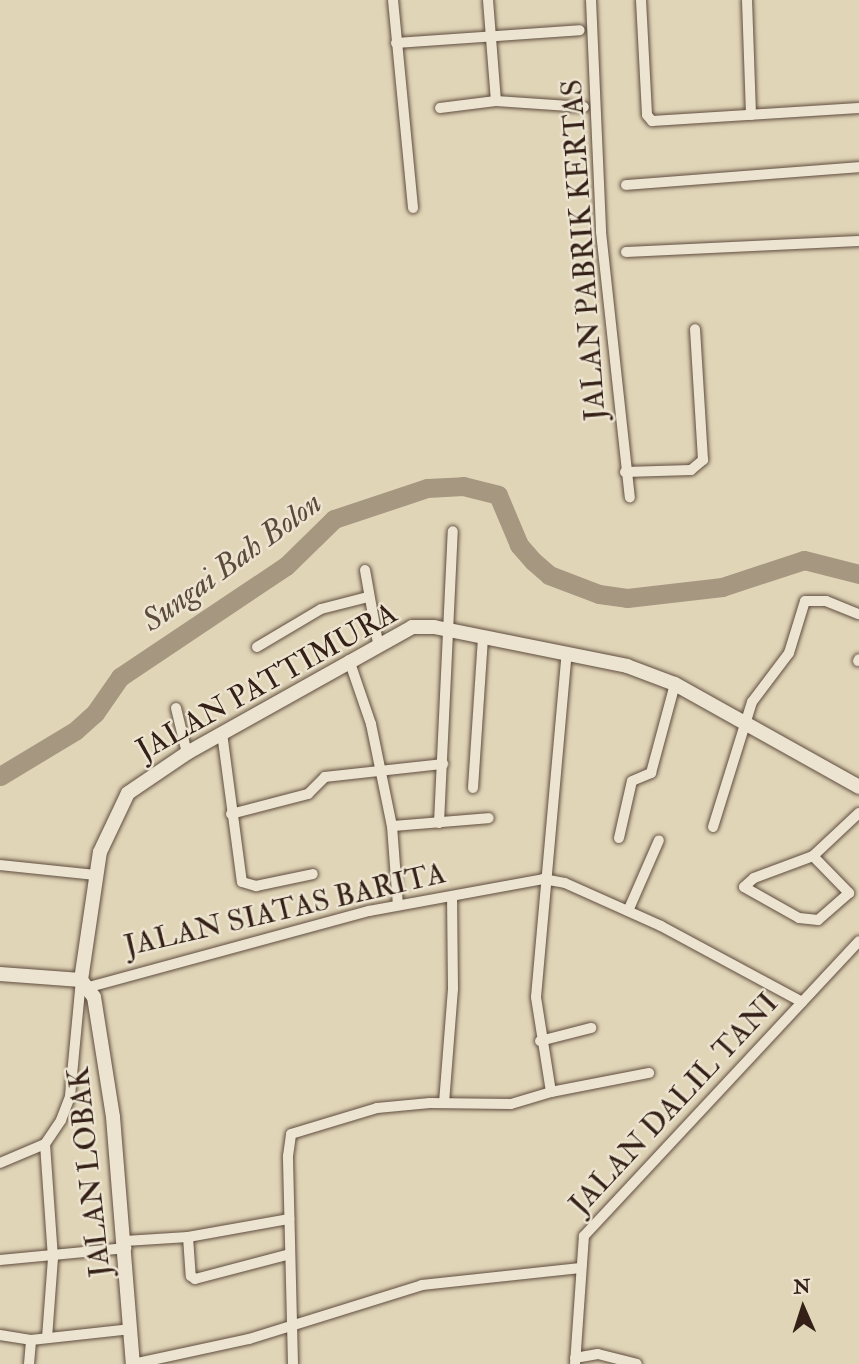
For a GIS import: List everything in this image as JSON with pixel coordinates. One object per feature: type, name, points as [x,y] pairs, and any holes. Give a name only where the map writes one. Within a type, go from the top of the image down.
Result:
[{"type":"street","points":[[393,0],[413,208]]},
{"type":"street","points":[[488,0],[496,101]]},
{"type":"street","name":"JALAN PABRIK KERTAS","points":[[591,0],[601,232],[625,472],[630,497]]},
{"type":"street","points":[[641,0],[647,118],[655,122],[859,108]]},
{"type":"street","points":[[747,0],[751,115]]},
{"type":"street","points":[[396,43],[580,30]]},
{"type":"street","points":[[440,108],[496,101],[584,107]]},
{"type":"street","points":[[626,185],[859,167]]},
{"type":"street","points":[[626,252],[859,242]]},
{"type":"street","points":[[625,472],[691,470],[704,460],[695,329]]},
{"type":"street","points":[[439,823],[451,630],[453,531]]},
{"type":"street","points":[[365,570],[378,643]]},
{"type":"street","points":[[257,647],[321,609],[368,597]]},
{"type":"street","points":[[713,827],[752,702],[789,653],[806,600],[826,601],[859,614]]},
{"type":"street","name":"JALAN PATTIMURA","points":[[45,1144],[70,1096],[85,983],[94,876],[109,826],[128,793],[187,753],[378,643],[412,627],[451,630],[566,652],[675,684],[859,787]]},
{"type":"street","points":[[473,788],[483,637]]},
{"type":"street","points":[[551,1092],[540,1041],[536,998],[543,879],[566,652]]},
{"type":"street","points":[[349,660],[371,723],[392,826],[398,905]]},
{"type":"street","points":[[619,838],[632,781],[651,774],[675,684]]},
{"type":"street","points":[[176,708],[187,753]]},
{"type":"street","points":[[222,733],[242,882],[256,886],[313,874]]},
{"type":"street","points":[[231,814],[308,794],[321,778],[379,768],[443,764]]},
{"type":"street","points":[[813,856],[849,893],[818,920],[803,920],[744,887],[754,878],[813,856],[859,813]]},
{"type":"street","points":[[392,826],[489,818]]},
{"type":"street","points":[[628,911],[659,840]]},
{"type":"street","points":[[0,865],[94,876]]},
{"type":"street","name":"JALAN SIATAS BARITA","points":[[0,974],[85,983],[398,905],[543,879],[565,883],[628,911],[802,1002]]},
{"type":"street","points":[[444,1103],[453,989],[452,897]]},
{"type":"street","name":"JALAN DALIL TANI","points":[[575,1361],[581,1245],[590,1228],[859,941]]},
{"type":"street","name":"JALAN LOBAK","points":[[85,983],[94,997],[113,1116],[126,1245],[133,1364]]},
{"type":"street","points":[[540,1041],[591,1028]]},
{"type":"street","points":[[293,1364],[288,1142],[291,1134],[377,1108],[444,1103],[512,1104],[551,1092],[649,1073]]},
{"type":"street","points":[[0,1163],[22,1158],[45,1144],[53,1258],[47,1338]]},
{"type":"street","points":[[0,1261],[53,1258],[289,1219]]},
{"type":"street","points":[[188,1237],[191,1276],[195,1279],[290,1254]]},
{"type":"street","points":[[133,1364],[190,1354],[422,1284],[580,1268]]},
{"type":"street","points":[[0,1335],[31,1340],[131,1329]]},
{"type":"street","points":[[29,1364],[31,1340]]},
{"type":"street","points":[[575,1361],[598,1354],[637,1364]]},
{"type":"waterway","name":"Sungai Bah Bolon","points":[[0,776],[75,731],[95,713],[120,677],[286,566],[334,519],[427,488],[463,486],[498,495],[519,545],[533,561],[549,575],[599,594],[627,598],[722,587],[804,560],[859,574]]}]
